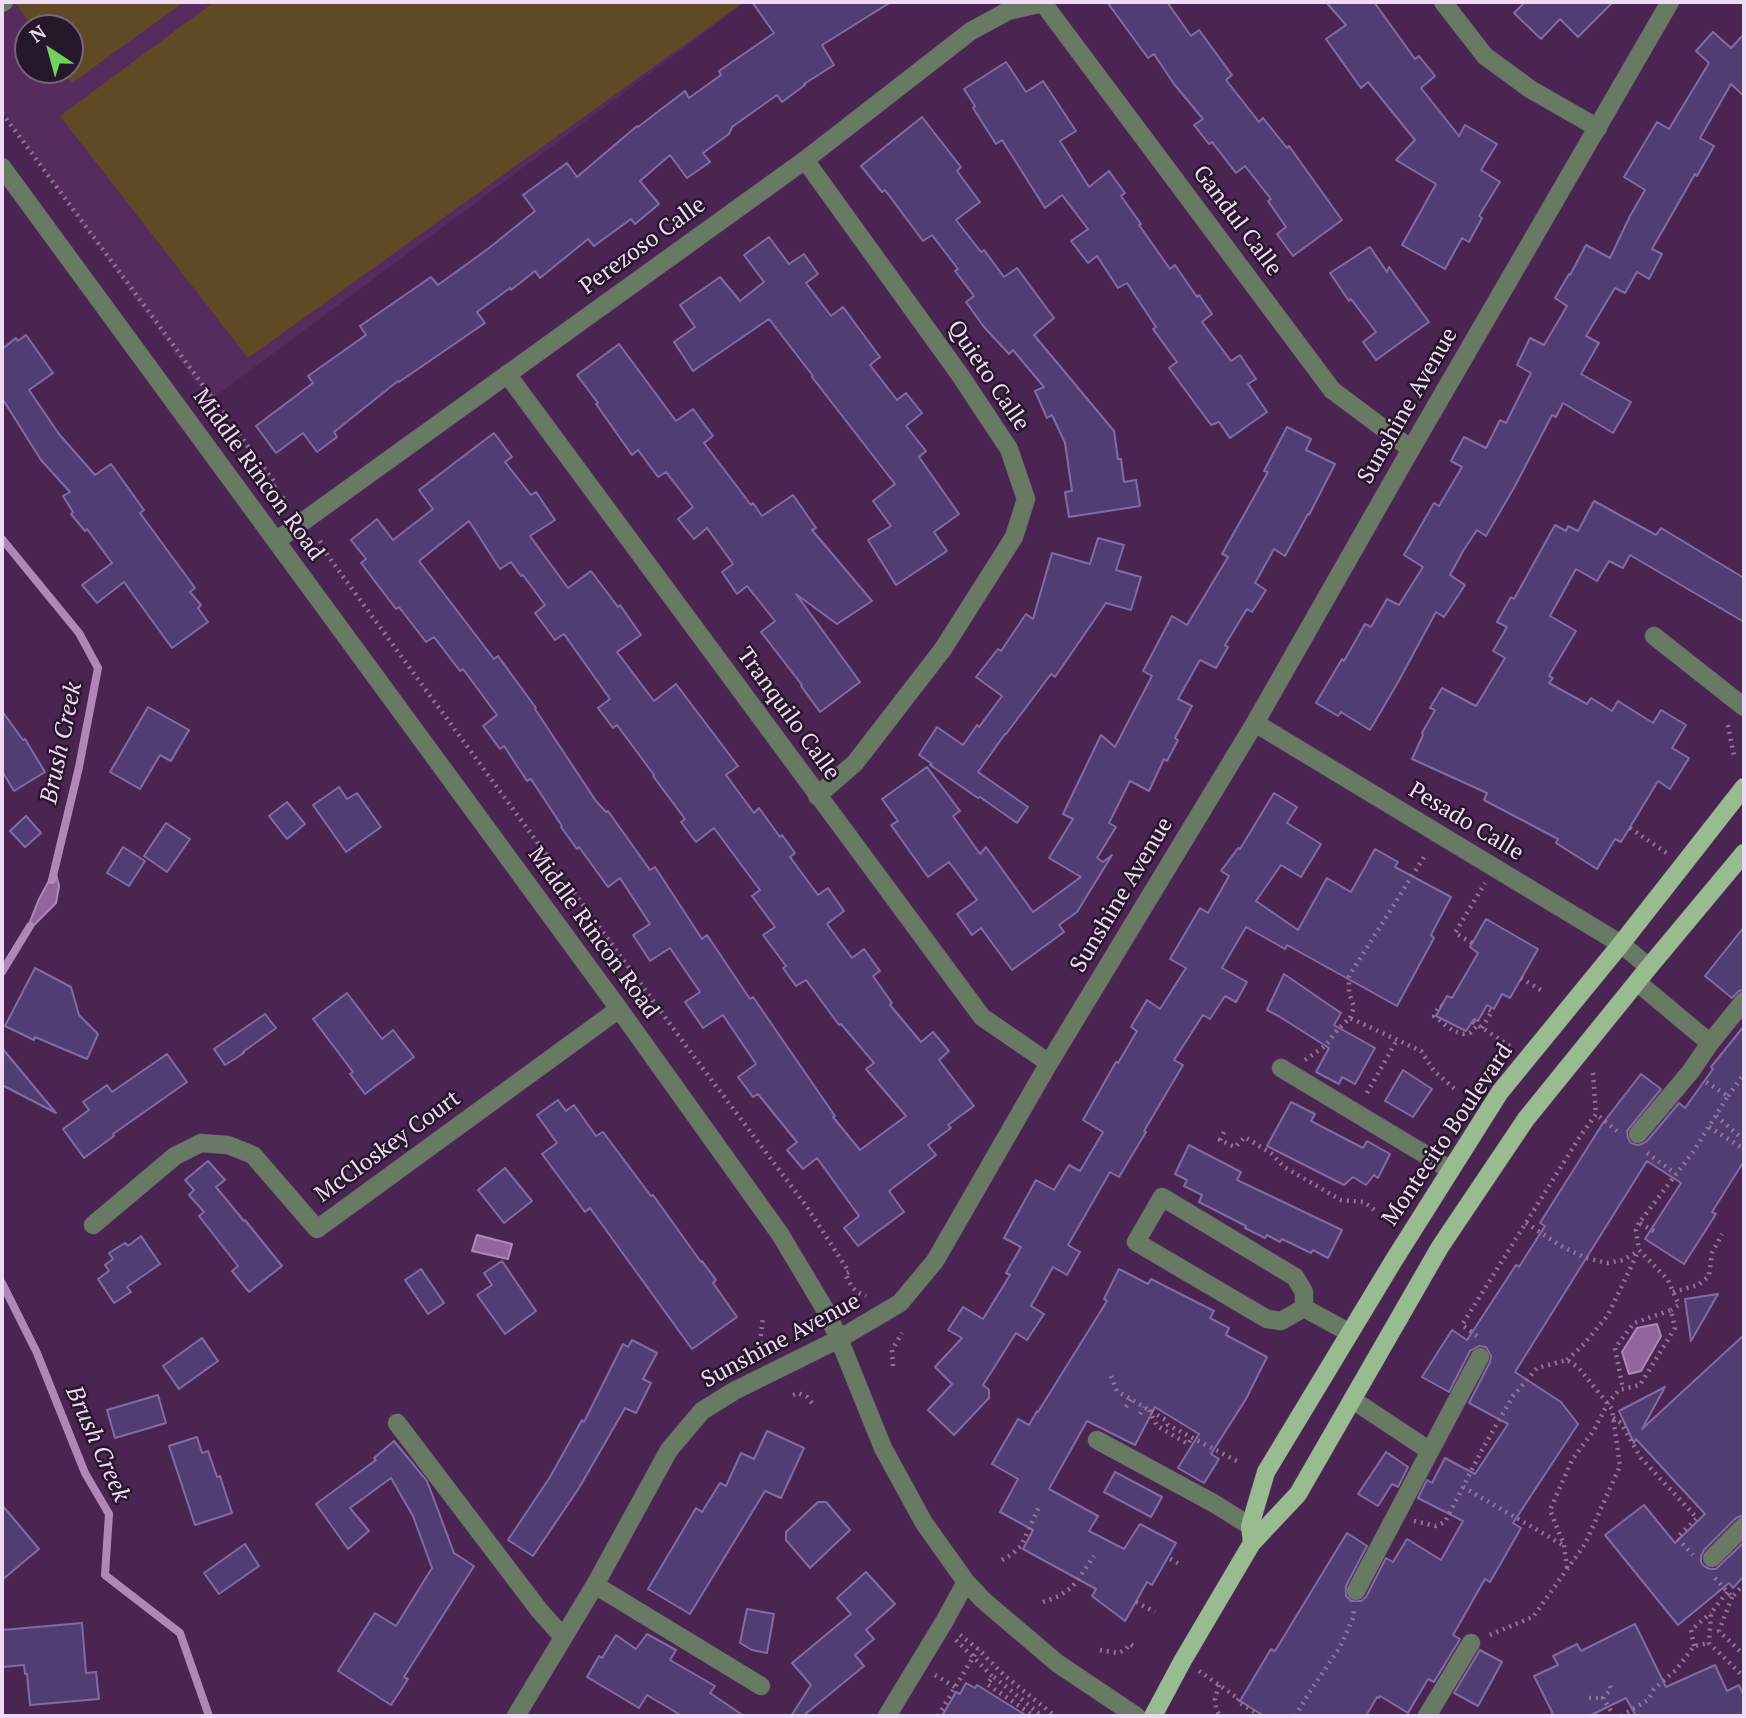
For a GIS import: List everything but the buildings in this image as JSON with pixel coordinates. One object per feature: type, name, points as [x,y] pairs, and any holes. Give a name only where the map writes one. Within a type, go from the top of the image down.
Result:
[{"type":"main road","name":"Montecito Boulevard","points":[[1153,1716],[1251,1534],[1266,1472],[1500,1092],[1744,788]]},
{"type":"main road","name":"Montecito Boulevard","points":[[1251,1534],[1298,1494],[1440,1247],[1525,1119],[1744,853]]},
{"type":"street","points":[[1443,2],[1485,56],[1530,89],[1598,128]]},
{"type":"street","name":"Sunshine Avenue","points":[[516,1716],[595,1585],[669,1450],[702,1411],[734,1391],[839,1339],[900,1303],[935,1261],[1049,1063],[1255,723],[1670,2]]},
{"type":"street","name":"Perezoso Calle","points":[[276,541],[805,160],[971,31],[1008,10],[1043,3]]},
{"type":"street","name":"Gandul Calle","points":[[1043,3],[1332,390],[1411,449]]},
{"type":"street","name":"Quieto Calle","points":[[805,160],[960,375],[1009,449],[1026,499],[1014,537],[943,649],[855,763],[817,796]]},
{"type":"street","name":"Middle Rincon Road","points":[[2,167],[619,1009],[780,1234],[811,1284],[839,1339],[883,1448],[924,1523],[966,1582],[983,1600],[1057,1663],[1136,1716]]},
{"type":"street","name":"Tranquilo Calle","points":[[507,374],[982,1017],[1049,1063]]},
{"type":"street","points":[[1654,636],[1744,707]]},
{"type":"street","name":"Pesado Calle","points":[[1255,723],[1621,944],[1649,967]]},
{"type":"street","points":[[1637,982],[1710,1043]]},
{"type":"street","points":[[1635,1138],[1691,1072],[1710,1043],[1744,1001]]},
{"type":"street","name":"McCloskey Court","points":[[93,1225],[175,1156],[201,1143],[228,1145],[253,1155],[317,1229],[619,1009]]},
{"type":"street","points":[[1281,1068],[1451,1170]]},
{"type":"street","points":[[1162,1197],[1295,1277],[1304,1292],[1304,1308],[1280,1321],[1267,1319],[1136,1242],[1162,1197]]},
{"type":"street","points":[[1304,1308],[1350,1333]]},
{"type":"street","points":[[1356,1591],[1480,1357]]},
{"type":"street","points":[[1353,1400],[1430,1451]]},
{"type":"street","points":[[397,1423],[563,1637]]},
{"type":"street","points":[[1097,1440],[1215,1504],[1251,1534]]},
{"type":"street","points":[[1708,1562],[1744,1526]]},
{"type":"street","points":[[887,1716],[966,1582]]},
{"type":"street","points":[[595,1585],[761,1686]]},
{"type":"street","points":[[1427,1716],[1471,1643]]},
{"type":"path","points":[[2,113],[276,484],[271,489],[288,499]]},
{"type":"path","points":[[320,541],[328,556],[692,1054],[807,1207],[849,1272],[845,1274],[852,1287],[866,1296]]},
{"type":"path","points":[[1728,725],[1734,756]]},
{"type":"path","points":[[1630,828],[1684,864]]},
{"type":"path","points":[[1281,1068],[1301,1062],[1325,1046],[1350,1018],[1354,1007],[1349,993],[1349,976],[1424,857]]},
{"type":"path","points":[[1472,943],[1455,933],[1494,868]]},
{"type":"path","points":[[1521,978],[1544,992]]},
{"type":"path","points":[[1442,1006],[1440,1005],[1434,1016],[1453,1031],[1463,1034],[1470,1032],[1492,1011],[1486,1008]]},
{"type":"path","points":[[1350,1018],[1421,1051],[1434,1071],[1457,1091]]},
{"type":"path","points":[[1477,1025],[1528,1058]]},
{"type":"path","points":[[1367,1093],[1397,1041]]},
{"type":"path","points":[[1691,1072],[1728,1096]]},
{"type":"path","points":[[1480,1357],[1488,1343],[1462,1325],[1596,1114],[1593,1073]]},
{"type":"path","points":[[1395,1516],[1436,1526],[1445,1522],[1513,1396],[1537,1368],[1567,1360],[1608,1315],[1639,1250],[1636,1230],[1639,1223],[1693,1152],[1744,1074]]},
{"type":"path","points":[[1596,1114],[1635,1138],[1676,1174]]},
{"type":"path","points":[[1716,1116],[1744,1140]]},
{"type":"path","points":[[1709,1127],[1744,1149]]},
{"type":"path","points":[[1224,1132],[1220,1140],[1235,1147],[1245,1137],[1272,1154],[1284,1167],[1341,1200],[1364,1202],[1377,1212]]},
{"type":"path","points":[[1525,1223],[1561,1246],[1586,1258],[1607,1263],[1623,1260],[1639,1250]]},
{"type":"path","points":[[1639,1223],[1654,1231]]},
{"type":"path","points":[[1673,1292],[1698,1285],[1709,1276],[1712,1253],[1722,1234]]},
{"type":"path","points":[[1623,1389],[1615,1348],[1634,1323],[1679,1305],[1668,1280],[1639,1250]]},
{"type":"path","points":[[1567,1569],[1564,1545],[1550,1510],[1572,1460],[1594,1430],[1608,1403],[1619,1390],[1640,1385],[1675,1328],[1671,1310]]},
{"type":"path","points":[[760,1343],[764,1318]]},
{"type":"path","points":[[893,1366],[892,1350],[902,1333]]},
{"type":"path","points":[[1471,1643],[1533,1617],[1585,1544],[1620,1466],[1612,1409],[1578,1367],[1567,1360]]},
{"type":"path","points":[[1111,1376],[1117,1391],[1166,1419],[1168,1425],[1239,1462]]},
{"type":"path","points":[[793,1395],[807,1397],[812,1403]]},
{"type":"path","points":[[1126,1407],[1131,1399]]},
{"type":"path","points":[[1140,1414],[1146,1408]]},
{"type":"path","points":[[1146,1408],[1157,1426],[1188,1444],[1192,1437]]},
{"type":"path","points":[[1613,1418],[1621,1423],[1641,1458],[1697,1518],[1677,1538],[1708,1562],[1732,1597]]},
{"type":"path","points":[[1463,1487],[1564,1545]]},
{"type":"path","points":[[1002,1560],[1021,1546],[1039,1507]]},
{"type":"path","points":[[1043,1602],[1071,1588],[1094,1556]]},
{"type":"path","points":[[1170,1559],[1181,1565]]},
{"type":"path","points":[[1744,1584],[1732,1597],[1719,1630],[1744,1655]]},
{"type":"path","points":[[1296,1716],[1340,1647],[1353,1618],[1356,1591]]},
{"type":"path","points":[[1694,1646],[1691,1630],[1711,1613],[1727,1592]]},
{"type":"path","points":[[1136,1602],[1154,1612]]},
{"type":"path","points":[[1709,1643],[1711,1613]]},
{"type":"path","points":[[944,1622],[1055,1716]]},
{"type":"path","points":[[1621,1716],[1648,1700],[1654,1689],[1676,1670],[1694,1646],[1709,1643]]},
{"type":"path","points":[[1709,1643],[1744,1676]]},
{"type":"path","points":[[1100,1650],[1119,1653],[1130,1644],[1133,1646]]},
{"type":"path","points":[[938,1716],[978,1649]]},
{"type":"path","points":[[973,1657],[993,1677],[1042,1716]]},
{"type":"path","points":[[1183,1660],[1261,1716]]},
{"type":"path","points":[[993,1677],[987,1684],[1031,1715]]},
{"type":"path","points":[[1219,1685],[1215,1699],[1220,1716]]},
{"type":"path","points":[[1589,1698],[1603,1698],[1611,1689],[1610,1686]]},
{"type":"path","points":[[1603,1698],[1614,1716]]},
{"type":"shaded area","points":[[2,2],[746,2],[209,401],[2,112]]},
{"type":"shaded area","points":[[15,2],[184,2],[84,74],[84,14],[23,14]]},
{"type":"shaded area","points":[[214,2],[744,2],[248,358],[60,116]]},
{"type":"shaded area","points":[[55,870],[59,886],[56,903],[25,934],[39,899]]},
{"type":"shaded area","points":[[477,1235],[512,1244],[508,1259],[472,1251]]},
{"type":"shaded area","points":[[1657,1324],[1661,1336],[1641,1371],[1629,1374],[1622,1352],[1637,1328]]},
{"type":"waterway","name":"Brush Creek","points":[[2,539],[79,633],[98,668],[79,767],[52,880]]},
{"type":"waterway","name":"Brush Creek","points":[[2,972],[30,926]]},
{"type":"waterway","name":"Brush Creek","points":[[2,1283],[37,1353],[85,1473],[109,1514],[105,1575],[180,1633],[209,1716]]}]
